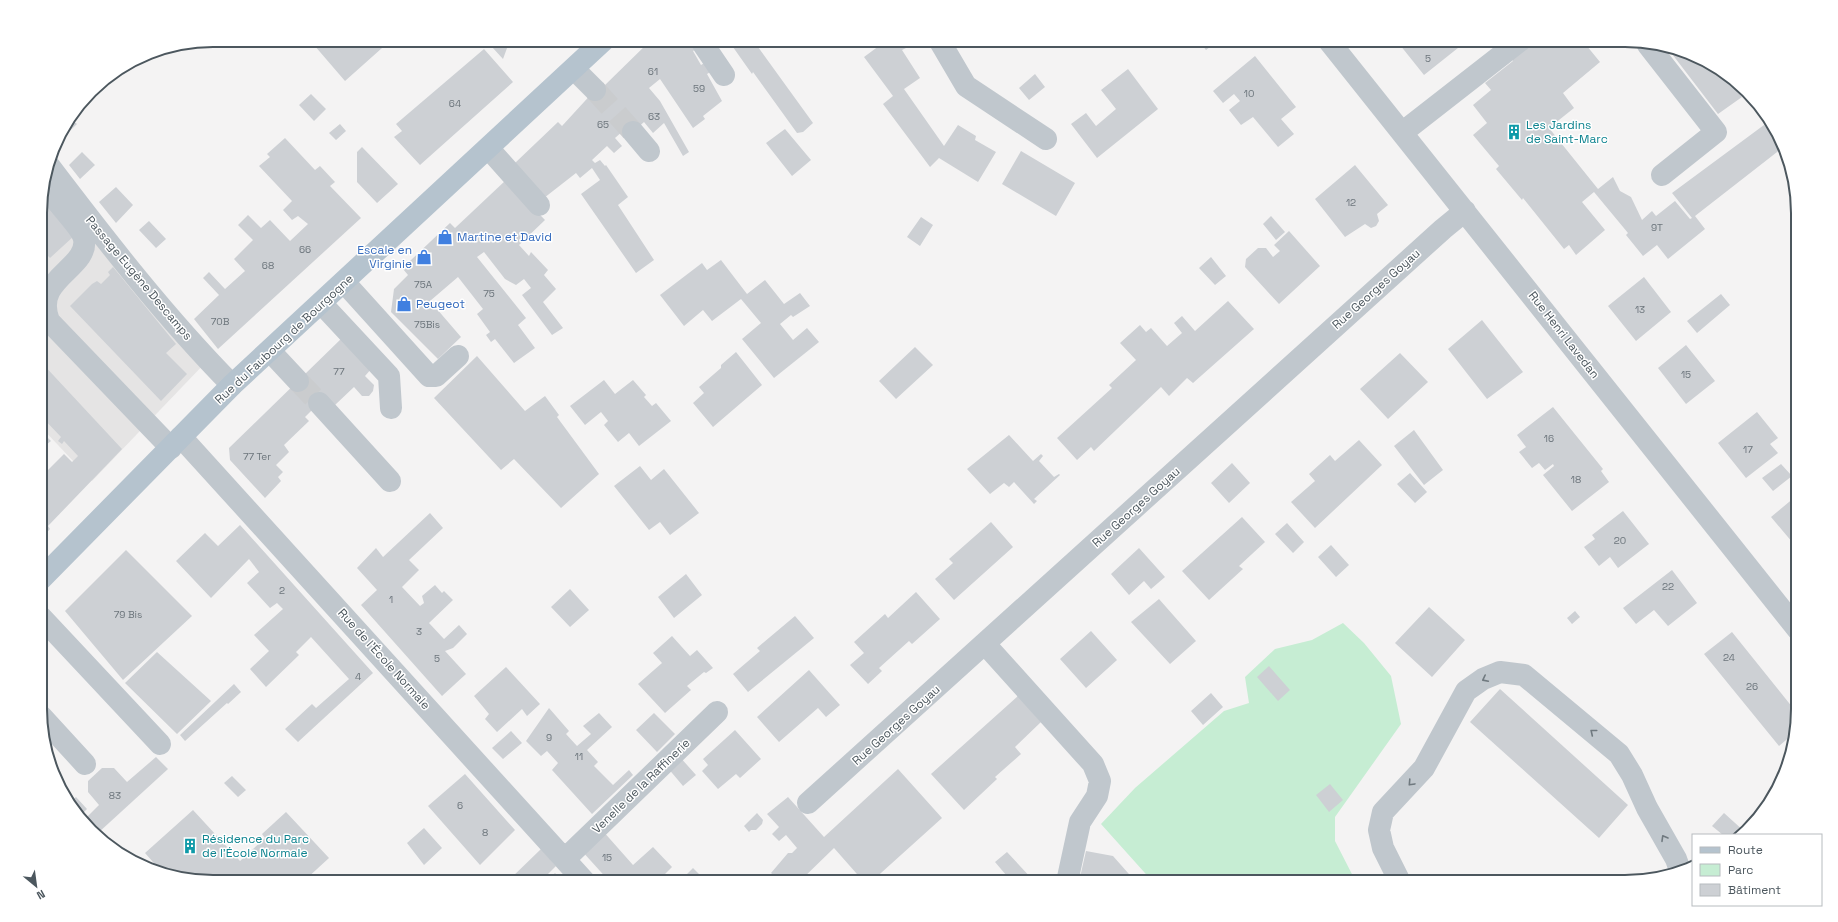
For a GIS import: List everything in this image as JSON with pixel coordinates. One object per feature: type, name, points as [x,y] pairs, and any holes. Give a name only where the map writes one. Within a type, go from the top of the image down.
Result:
[{"type":"main road","name":"Rue du Faubourg de Bourgogne","points":[[47,573],[232,385],[489,149],[597,47]]},
{"type":"street","points":[[705,47],[724,75]]},
{"type":"street","points":[[943,47],[966,86],[1046,139]]},
{"type":"street","name":"Rue Henri Lavedan","points":[[1334,47],[1403,132],[1791,621]]},
{"type":"street","points":[[1403,132],[1512,47]]},
{"type":"street","points":[[1651,49],[1716,132],[1662,175]]},
{"type":"street","points":[[574,69],[595,90]]},
{"type":"street","points":[[633,132],[649,151]]},
{"type":"street","points":[[489,149],[539,205]]},
{"type":"street","name":"Passage Eugène Descamps","points":[[53,171],[118,255],[200,351],[232,385]]},
{"type":"street","name":"Rue de l'École Normale","points":[[47,295],[80,254],[84,245],[84,237],[78,227],[48,192]]},
{"type":"street","name":"Rue Georges Goyau","points":[[808,804],[1443,229],[1465,211]]},
{"type":"street","points":[[344,282],[429,376],[436,376],[458,356]]},
{"type":"street","points":[[321,304],[388,376],[391,408]]},
{"type":"street","name":"Rue de l'École Normale","points":[[47,316],[49,321],[176,443],[416,694],[579,875]]},
{"type":"street","points":[[270,351],[298,380]]},
{"type":"street","points":[[319,403],[390,481]]},
{"type":"street","points":[[47,623],[160,744]]},
{"type":"street","points":[[985,644],[1093,764],[1100,781],[1097,796],[1080,822],[1069,875]]},
{"type":"street","points":[[1396,875],[1383,848],[1380,830],[1384,812],[1424,768],[1466,691],[1483,679],[1500,672],[1524,675],[1619,754],[1632,775],[1647,808],[1679,866]]},
{"type":"street","name":"Venelle de la Raffinerie","points":[[565,859],[717,712]]},
{"type":"street","points":[[47,722],[85,764]]},
{"type":"shaded area","points":[[52,174],[206,362],[92,481],[47,433],[47,202]]},
{"type":"green space","points":[[1343,623],[1364,643],[1391,676],[1401,724],[1335,817],[1335,841],[1352,875],[1147,875],[1101,824],[1135,788],[1224,711],[1249,703],[1245,677],[1275,649],[1312,640]]},
{"type":"building","points":[[316,47],[383,47],[345,81]]},
{"type":"building","points":[[492,47],[507,47],[503,59]]},
{"type":"building","points":[[644,47],[698,47],[693,51],[701,65],[706,62],[712,71],[707,74],[722,101],[703,116],[705,119],[693,128],[660,79],[649,88],[660,101],[689,152],[683,156],[664,123],[653,133],[644,122],[633,132],[624,130],[615,138],[622,146],[614,153],[607,146],[592,160],[595,163],[600,160],[605,166],[606,165],[628,197],[618,205],[654,260],[636,273],[581,194],[600,180],[592,168],[580,178],[576,173],[544,198],[515,163],[558,122],[562,126],[595,90],[604,86]]},
{"type":"building","points":[[733,47],[758,47],[813,123],[803,132],[797,133],[753,72],[752,74]]},
{"type":"building","points":[[878,47],[905,47],[902,50],[920,78],[904,89],[944,146],[958,125],[976,136],[975,140],[996,152],[978,182],[939,158],[930,167],[883,104],[893,96],[864,57]]},
{"type":"building","points":[[1402,47],[1459,47],[1424,75]]},
{"type":"building","name":"Les Jardins de Saint-Marc","points":[[1523,47],[1588,47],[1600,62],[1563,93],[1574,108],[1549,128],[1598,189],[1613,177],[1620,191],[1631,197],[1642,220],[1652,211],[1656,216],[1675,201],[1690,219],[1692,218],[1672,193],[1764,125],[1769,131],[1779,151],[1695,216],[1705,229],[1668,259],[1657,245],[1643,256],[1626,235],[1628,233],[1594,192],[1582,202],[1605,230],[1576,255],[1569,245],[1564,249],[1523,198],[1522,200],[1496,169],[1499,166],[1473,135],[1487,123],[1473,105],[1491,90],[1485,83],[1513,61],[1511,57]]},
{"type":"building","points":[[484,49],[513,82],[420,165],[394,137],[402,131],[396,124]]},
{"type":"building","points":[[1672,54],[1699,64],[1736,89],[1742,97],[1718,114]]},
{"type":"building","points":[[1255,56],[1296,107],[1281,119],[1294,134],[1278,147],[1253,117],[1241,125],[1229,110],[1240,101],[1234,94],[1223,103],[1213,91]]},
{"type":"building","points":[[1128,69],[1158,109],[1097,158],[1071,124],[1086,113],[1096,126],[1116,109],[1101,90]]},
{"type":"building","points":[[1035,74],[1045,87],[1029,100],[1019,88]]},
{"type":"building","points":[[311,94],[326,109],[314,121],[299,105]]},
{"type":"building","points":[[74,122],[77,124],[67,133]]},
{"type":"building","points":[[340,124],[346,131],[336,140],[329,133]]},
{"type":"building","points":[[785,129],[811,160],[792,176],[766,143]]},
{"type":"building","points":[[285,138],[315,170],[320,166],[335,182],[330,186],[361,218],[218,349],[194,319],[219,295],[203,278],[209,272],[225,289],[245,271],[234,259],[253,240],[238,225],[248,215],[261,228],[270,220],[290,241],[308,224],[298,216],[292,220],[283,210],[292,201],[259,166],[270,157],[267,154]]},
{"type":"building","points":[[362,147],[398,184],[377,203],[357,182],[357,152]]},
{"type":"building","points":[[1021,151],[1075,183],[1056,216],[1002,184]]},
{"type":"building","points":[[82,152],[95,165],[80,179],[69,165]]},
{"type":"building","points":[[1355,165],[1388,205],[1377,214],[1379,221],[1376,226],[1371,228],[1365,224],[1345,237],[1315,199]]},
{"type":"building","points":[[506,180],[545,220],[519,245],[529,256],[531,252],[548,270],[544,275],[556,289],[543,302],[563,328],[552,335],[522,295],[531,288],[524,279],[516,285],[505,279],[484,252],[477,257],[526,318],[518,325],[535,348],[514,363],[495,339],[491,342],[486,335],[490,332],[477,314],[483,309],[458,277],[430,301],[461,337],[438,359],[391,312],[394,289],[408,275],[403,269],[410,261],[450,223],[455,228]]},
{"type":"building","points":[[116,187],[133,205],[116,223],[99,202]]},
{"type":"building","points":[[47,207],[74,236],[50,258],[47,255]]},
{"type":"building","points":[[1271,216],[1285,232],[1276,240],[1263,224]]},
{"type":"building","points":[[921,217],[933,225],[920,246],[907,237]]},
{"type":"building","points":[[149,221],[166,239],[156,248],[139,230]]},
{"type":"building","points":[[1289,231],[1320,266],[1279,304],[1245,267],[1246,259],[1258,248],[1266,248],[1273,257],[1280,251],[1274,245]]},
{"type":"building","points":[[1211,257],[1226,276],[1215,285],[1199,268]]},
{"type":"building","points":[[721,260],[747,294],[765,280],[784,304],[800,293],[810,306],[793,317],[791,315],[780,324],[793,340],[807,328],[819,342],[774,378],[742,339],[761,323],[741,299],[712,321],[703,310],[684,326],[660,295],[702,263],[707,270]]},
{"type":"building","points":[[113,267],[176,344],[166,353],[187,374],[161,401],[70,306],[92,284],[97,281],[101,284],[110,275],[108,272]]},
{"type":"building","points":[[1644,277],[1671,312],[1636,341],[1608,306]]},
{"type":"building","points":[[1721,294],[1730,305],[1697,333],[1687,321]]},
{"type":"building","points":[[1228,301],[1254,329],[1193,383],[1187,378],[1169,396],[1161,387],[1094,451],[1091,447],[1077,460],[1057,438],[1112,388],[1109,385],[1136,360],[1120,343],[1140,325],[1146,332],[1151,328],[1167,346],[1182,333],[1174,323],[1182,316],[1195,331]]},
{"type":"building","points":[[1482,320],[1523,372],[1487,399],[1448,349]]},
{"type":"building","points":[[343,337],[372,368],[365,376],[374,385],[373,391],[369,396],[362,396],[354,387],[335,405],[319,403],[305,417],[309,421],[284,445],[289,452],[276,465],[283,472],[278,477],[281,481],[265,498],[230,460],[229,448]]},
{"type":"building","points":[[1686,345],[1715,381],[1686,404],[1658,368]]},
{"type":"building","points":[[915,347],[933,365],[896,399],[879,381]]},
{"type":"building","points":[[736,352],[762,385],[713,427],[693,403],[704,393],[699,387],[721,368],[721,365]]},
{"type":"building","points":[[1400,353],[1428,382],[1388,419],[1360,389]]},
{"type":"building","points":[[477,356],[525,411],[545,396],[559,415],[557,417],[599,474],[561,508],[514,459],[501,470],[434,398]]},
{"type":"building","points":[[47,368],[122,449],[48,526],[50,529],[47,532],[47,471],[64,454],[72,462],[78,456],[64,441],[62,444],[58,441],[61,437],[47,422]]},
{"type":"building","points":[[604,380],[615,394],[633,380],[646,395],[644,397],[652,406],[656,403],[671,421],[639,446],[629,433],[618,442],[604,425],[608,421],[601,412],[585,425],[570,406]]},
{"type":"building","points":[[1553,407],[1603,469],[1601,471],[1609,482],[1572,511],[1543,475],[1554,466],[1553,464],[1545,470],[1539,463],[1532,468],[1519,452],[1526,447],[1517,435]]},
{"type":"building","points":[[1757,412],[1778,438],[1770,444],[1778,453],[1746,478],[1718,443]]},
{"type":"building","points":[[1414,430],[1443,470],[1424,485],[1394,446]]},
{"type":"building","points":[[1009,435],[1033,461],[1041,454],[1043,456],[1039,461],[1054,477],[1059,474],[1060,475],[1034,499],[1037,501],[1034,504],[1014,482],[1009,487],[1004,483],[990,494],[967,469]]},
{"type":"building","points":[[47,437],[51,441],[47,444]]},
{"type":"building","points":[[1359,440],[1382,465],[1315,528],[1291,502],[1315,481],[1309,474],[1330,455],[1335,461]]},
{"type":"building","points":[[1232,463],[1250,483],[1229,503],[1211,483]]},
{"type":"building","points":[[1781,464],[1791,475],[1791,477],[1773,491],[1762,478]]},
{"type":"building","points":[[640,466],[651,480],[664,469],[699,513],[670,535],[660,522],[649,530],[614,486]]},
{"type":"building","points":[[1410,473],[1427,492],[1415,503],[1397,484]]},
{"type":"building","points":[[1791,500],[1791,541],[1771,517]]},
{"type":"building","points":[[1623,511],[1649,544],[1618,568],[1610,557],[1599,566],[1584,547],[1595,539],[1592,535]]},
{"type":"building","points":[[430,513],[443,528],[409,560],[419,570],[402,587],[420,606],[424,603],[422,596],[435,585],[442,593],[444,591],[453,600],[429,623],[444,639],[459,625],[467,634],[453,648],[445,651],[466,674],[442,696],[361,605],[377,590],[357,568],[376,548],[383,557]]},
{"type":"building","points":[[1242,517],[1265,542],[1239,566],[1243,569],[1209,600],[1182,571]]},
{"type":"building","points":[[991,522],[1013,547],[954,600],[935,579],[953,563],[949,559]]},
{"type":"building","points":[[1287,523],[1304,542],[1293,553],[1275,534]]},
{"type":"building","points":[[240,525],[373,673],[298,742],[285,729],[312,704],[316,708],[349,679],[311,637],[296,652],[299,655],[266,687],[250,669],[269,651],[254,635],[283,609],[277,603],[270,608],[247,583],[259,572],[249,559],[211,598],[176,561],[205,533],[218,546]]},
{"type":"building","points":[[1331,545],[1349,565],[1336,577],[1318,557]]},
{"type":"building","points":[[1139,548],[1165,577],[1151,589],[1144,581],[1129,595],[1111,574]]},
{"type":"building","points":[[126,550],[192,616],[123,680],[65,611]]},
{"type":"building","points":[[1672,570],[1697,603],[1668,626],[1654,610],[1636,624],[1623,608]]},
{"type":"building","points":[[686,574],[702,595],[674,618],[658,597]]},
{"type":"building","points":[[570,589],[589,610],[570,627],[551,607]]},
{"type":"building","points":[[916,592],[940,619],[912,644],[909,641],[879,668],[882,671],[868,684],[850,665],[864,653],[854,642],[885,614],[888,618]]},
{"type":"building","points":[[1159,599],[1196,641],[1170,664],[1131,622]]},
{"type":"building","points":[[1429,607],[1465,640],[1432,677],[1395,643]]},
{"type":"building","points":[[1575,611],[1580,617],[1572,624],[1567,618]]},
{"type":"building","points":[[795,616],[814,638],[748,692],[733,674],[760,651],[757,648]]},
{"type":"building","points":[[1091,631],[1117,660],[1086,688],[1060,659]]},
{"type":"building","points":[[1732,632],[1791,706],[1789,738],[1779,746],[1704,654]]},
{"type":"building","points":[[672,636],[690,656],[697,650],[713,668],[706,673],[704,672],[687,686],[691,690],[665,713],[638,684],[662,663],[653,653]]},
{"type":"building","points":[[157,652],[211,701],[177,734],[125,683]]},
{"type":"building","points":[[1269,666],[1290,690],[1278,701],[1257,677]]},
{"type":"building","points":[[506,667],[540,704],[527,716],[522,709],[497,732],[485,719],[489,714],[474,696]]},
{"type":"building","points":[[809,670],[840,705],[826,717],[818,708],[779,742],[757,717]]},
{"type":"building","points":[[234,684],[241,692],[185,741],[180,735]]},
{"type":"building","points":[[1500,689],[1628,805],[1599,838],[1470,722]]},
{"type":"building","points":[[1211,693],[1223,707],[1203,725],[1191,711]]},
{"type":"building","points":[[1018,696],[1041,722],[1015,747],[1021,754],[995,777],[997,779],[964,810],[931,774]]},
{"type":"building","points":[[549,708],[569,731],[566,734],[577,746],[591,734],[583,726],[599,713],[612,727],[587,750],[598,762],[594,766],[613,785],[629,770],[633,775],[592,814],[552,770],[558,763],[547,751],[541,756],[526,741]]},
{"type":"building","points":[[654,713],[675,734],[657,752],[636,730]]},
{"type":"building","points":[[735,730],[761,759],[740,778],[736,774],[718,789],[702,771],[708,765],[703,759]]},
{"type":"building","points":[[511,731],[522,743],[503,759],[492,748]]},
{"type":"building","points":[[679,756],[696,775],[683,786],[667,767]]},
{"type":"building","points":[[156,757],[168,769],[100,831],[87,817],[99,805],[88,792],[88,781],[102,768],[114,768],[127,782]]},
{"type":"building","points":[[898,769],[942,818],[879,875],[858,875],[834,848],[806,875],[773,875],[771,873],[788,853],[792,853],[797,848],[786,835],[779,841],[772,834],[779,827],[767,814],[788,797],[824,837]]},
{"type":"building","points":[[465,774],[515,830],[480,865],[428,806]]},
{"type":"building","points":[[232,776],[246,790],[238,797],[224,783]]},
{"type":"building","points":[[1330,784],[1343,800],[1329,812],[1316,795]]},
{"type":"building","points":[[76,797],[87,809],[83,813],[81,810],[74,799]]},
{"type":"building","name":"Résidence du Parc de l'École Normale","points":[[193,810],[240,861],[265,838],[262,834],[286,812],[329,858],[310,875],[202,875],[180,872],[159,866],[155,864],[145,853]]},
{"type":"building","points":[[757,813],[763,820],[762,824],[756,830],[751,830],[749,832],[744,826]]},
{"type":"building","points":[[1724,813],[1740,828],[1735,834],[1722,834],[1712,826]]},
{"type":"building","points":[[424,828],[442,848],[424,865],[407,843]]},
{"type":"building","points":[[602,830],[633,865],[653,847],[672,867],[664,875],[604,875],[581,850]]},
{"type":"building","points":[[541,849],[556,866],[547,875],[514,875]]},
{"type":"building","points":[[1086,851],[1113,856],[1130,875],[1080,875]]},
{"type":"building","points":[[1007,852],[1028,875],[1006,875],[995,862]]},
{"type":"building","points":[[693,868],[700,875],[686,875]]},
{"type":"tunnel","points":[[595,90],[633,132]]},
{"type":"tunnel","points":[[298,381],[319,403]]},
{"type":"place","name":"Les Jardins de Saint-Marc","points":[[1514,132]]},
{"type":"place","name":"Martine et David","points":[[445,237]]},
{"type":"place","name":"Escale en Virginie","points":[[424,257]]},
{"type":"place","name":"Peugeot","points":[[404,304]]},
{"type":"place","name":"Résidence du Parc de l'École Normale","points":[[190,846]]}]
